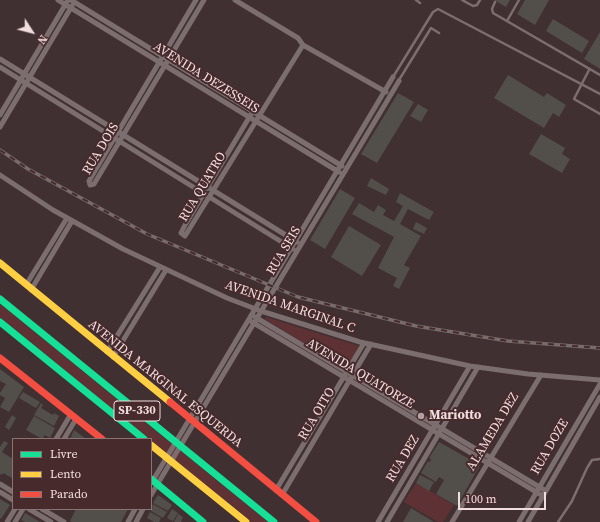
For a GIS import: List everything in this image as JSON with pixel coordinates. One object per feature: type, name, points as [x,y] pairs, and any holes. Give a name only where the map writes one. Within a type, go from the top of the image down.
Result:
[{"type":"main road","name":"AVENIDA MARGINAL ESQUERDA","points":[[0,263],[316,522]]},
{"type":"main road","name":"SP-330","points":[[0,299],[274,522]]},
{"type":"main road","name":"SP-330","points":[[0,322],[143,438]]},
{"type":"main road","points":[[0,358],[101,438]]},
{"type":"main road","points":[[152,446],[246,522]]},
{"type":"main road","points":[[153,482],[203,522]]},
{"type":"street","name":"AVENIDA DEZESSEIS","points":[[58,0],[67,2],[71,8],[160,61],[342,175]]},
{"type":"street","name":"RUA DOIS","points":[[117,140],[89,181],[90,185],[94,184],[160,61],[196,0]]},
{"type":"street","name":"RUA DOIS","points":[[120,134],[169,59],[204,0]]},
{"type":"street","points":[[235,0],[298,38],[303,45],[391,95]]},
{"type":"street","name":"AVENIDA DEZESSEIS","points":[[74,1],[346,169]]},
{"type":"street","points":[[0,127],[74,1]]},
{"type":"street","points":[[0,114],[67,2]]},
{"type":"street","name":"RUA QUATRO","points":[[253,111],[181,232],[185,236],[303,45]]},
{"type":"street","points":[[0,59],[301,244]]},
{"type":"street","points":[[0,67],[297,251]]},
{"type":"street","name":"RUA SEIS","points":[[191,420],[254,308],[393,77]]},
{"type":"street","name":"RUA SEIS","points":[[153,482],[256,320],[399,81]]},
{"type":"street","points":[[382,97],[388,100]]},
{"type":"street","name":"AVENIDA MARGINAL C","points":[[0,175],[69,219],[160,267],[227,298],[254,308],[364,343],[470,366],[541,375],[600,380]]},
{"type":"street","points":[[28,287],[69,219]]},
{"type":"street","points":[[185,225],[191,228]]},
{"type":"street","points":[[110,354],[160,267]]},
{"type":"street","points":[[110,354],[166,270]]},
{"type":"street","name":"AVENIDA QUATORZE","points":[[249,317],[347,371],[546,491]]},
{"type":"street","name":"AVENIDA QUATORZE","points":[[256,320],[350,381],[543,496]]},
{"type":"street","name":"RUA OITO","points":[[279,492],[364,343]]},
{"type":"street","name":"RUA OITO","points":[[279,492],[350,381],[371,344]]},
{"type":"street","name":"RUA DEZ","points":[[378,522],[470,366]]},
{"type":"street","name":"RUA DEZ","points":[[387,522],[478,367]]},
{"type":"street","name":"ALAMEDA DEZ","points":[[452,522],[541,375]]},
{"type":"street","name":"RUA DOZE","points":[[519,522],[600,384]]},
{"type":"street","name":"RUA DOZE","points":[[528,522],[600,397]]},
{"type":"street","points":[[57,438],[73,416]]},
{"type":"street","points":[[64,438],[73,416]]},
{"type":"street","points":[[0,484],[12,491]]},
{"type":"street","points":[[0,492],[12,499]]},
{"type":"street","points":[[7,522],[14,510]]},
{"type":"street","points":[[15,522],[21,510]]},
{"type":"street","points":[[30,510],[51,522]]},
{"type":"street","points":[[44,510],[64,522]]},
{"type":"street","points":[[128,522],[134,510]]},
{"type":"street","points":[[136,522],[142,510]]},
{"type":"lane","points":[[416,0],[420,3]]},
{"type":"lane","points":[[462,0],[473,6],[480,0]]},
{"type":"lane","points":[[507,21],[519,0]]},
{"type":"lane","points":[[495,2],[492,9],[493,13],[600,75]]},
{"type":"lane","points":[[393,77],[433,12],[438,9],[600,94]]},
{"type":"lane","points":[[399,81],[431,28],[439,33]]},
{"type":"lane","points":[[589,70],[575,95],[575,100],[600,114]]},
{"type":"lane","points":[[558,522],[572,501],[592,460],[600,459]]},
{"type":"shaded area","points":[[0,304],[268,522],[252,522],[152,441],[152,438],[148,438],[0,317]]},
{"type":"shaded area","points":[[267,317],[359,346],[346,369],[265,319]]},
{"type":"shaded area","points":[[416,483],[454,505],[443,522],[438,522],[404,502]]},
{"type":"building","points":[[494,0],[510,0],[506,7]]},
{"type":"building","points":[[525,0],[549,0],[535,25],[517,14]]},
{"type":"building","points":[[553,19],[589,41],[582,53],[546,31]]},
{"type":"building","points":[[600,32],[600,69],[584,59]]},
{"type":"building","points":[[508,75],[544,97],[547,93],[566,105],[559,117],[553,113],[544,128],[494,98]]},
{"type":"building","points":[[398,93],[414,102],[377,163],[361,154]]},
{"type":"building","points":[[418,104],[428,110],[421,122],[410,116]]},
{"type":"building","points":[[541,134],[565,148],[562,154],[570,159],[562,173],[529,154]]},
{"type":"building","points":[[371,178],[389,189],[386,195],[367,186]]},
{"type":"building","points":[[340,189],[355,198],[325,249],[310,240]]},
{"type":"building","points":[[400,193],[434,212],[429,220],[408,209],[400,224],[421,236],[404,265],[410,268],[399,289],[393,286],[397,278],[378,268],[394,237],[352,214],[359,203],[374,212],[378,205],[386,210],[383,215],[394,221],[403,206],[396,202]]},
{"type":"building","points":[[416,222],[427,228],[424,234],[413,229]]},
{"type":"building","points":[[349,226],[381,245],[362,276],[331,257]]},
{"type":"building","points":[[0,369],[24,387],[9,412],[0,407],[5,398],[0,395],[0,393],[6,384],[0,381]]},
{"type":"building","points":[[23,392],[40,402],[36,408],[19,398]]},
{"type":"building","points":[[41,403],[43,405],[41,408],[53,415],[54,413],[59,416],[54,426],[34,415]]},
{"type":"building","points":[[12,415],[16,418],[9,430],[5,427]]},
{"type":"building","points":[[34,416],[55,428],[50,438],[45,435],[43,438],[40,438],[26,430]]},
{"type":"building","points":[[74,430],[85,438],[70,438]]},
{"type":"building","points":[[4,441],[8,443],[2,452],[12,458],[12,478],[3,473],[2,475],[0,474],[0,447]]},
{"type":"building","points":[[439,442],[480,465],[457,506],[436,494],[444,480],[439,477],[436,482],[421,473],[428,461],[430,462],[431,459],[429,458]]},
{"type":"building","points":[[420,475],[434,482],[429,491],[416,483]]},
{"type":"building","points":[[158,495],[172,505],[168,511],[153,503]]},
{"type":"building","points":[[0,499],[10,505],[1,519],[0,518]]},
{"type":"building","points":[[153,504],[167,512],[163,518],[151,511]]},
{"type":"building","points":[[411,508],[434,522],[403,522]]},
{"type":"building","points":[[172,509],[178,513],[173,521],[167,518]]},
{"type":"building","points":[[76,510],[127,510],[121,522],[70,521]]},
{"type":"building","points":[[150,512],[161,518],[159,522],[154,522],[147,518]]},
{"type":"building","points":[[25,513],[40,522],[25,522],[21,520]]},
{"type":"building","points":[[178,514],[183,517],[181,522],[174,522]]},
{"type":"railway","points":[[0,150],[28,169],[147,234],[298,297],[416,326],[508,341],[600,348]]},
{"type":"traffic: fast","points":[[0,299],[274,522]]},
{"type":"traffic: fast","points":[[0,322],[143,438]]},
{"type":"traffic: fast","points":[[152,480],[203,522]]},
{"type":"traffic: slow","points":[[0,263],[170,402]]},
{"type":"traffic: slow","points":[[152,446],[246,522]]},
{"type":"traffic: jam","points":[[0,358],[101,438]]},
{"type":"traffic: jam","points":[[170,402],[316,522]]},
{"type":"place","name":"Mariotto","points":[[421,416]]}]
